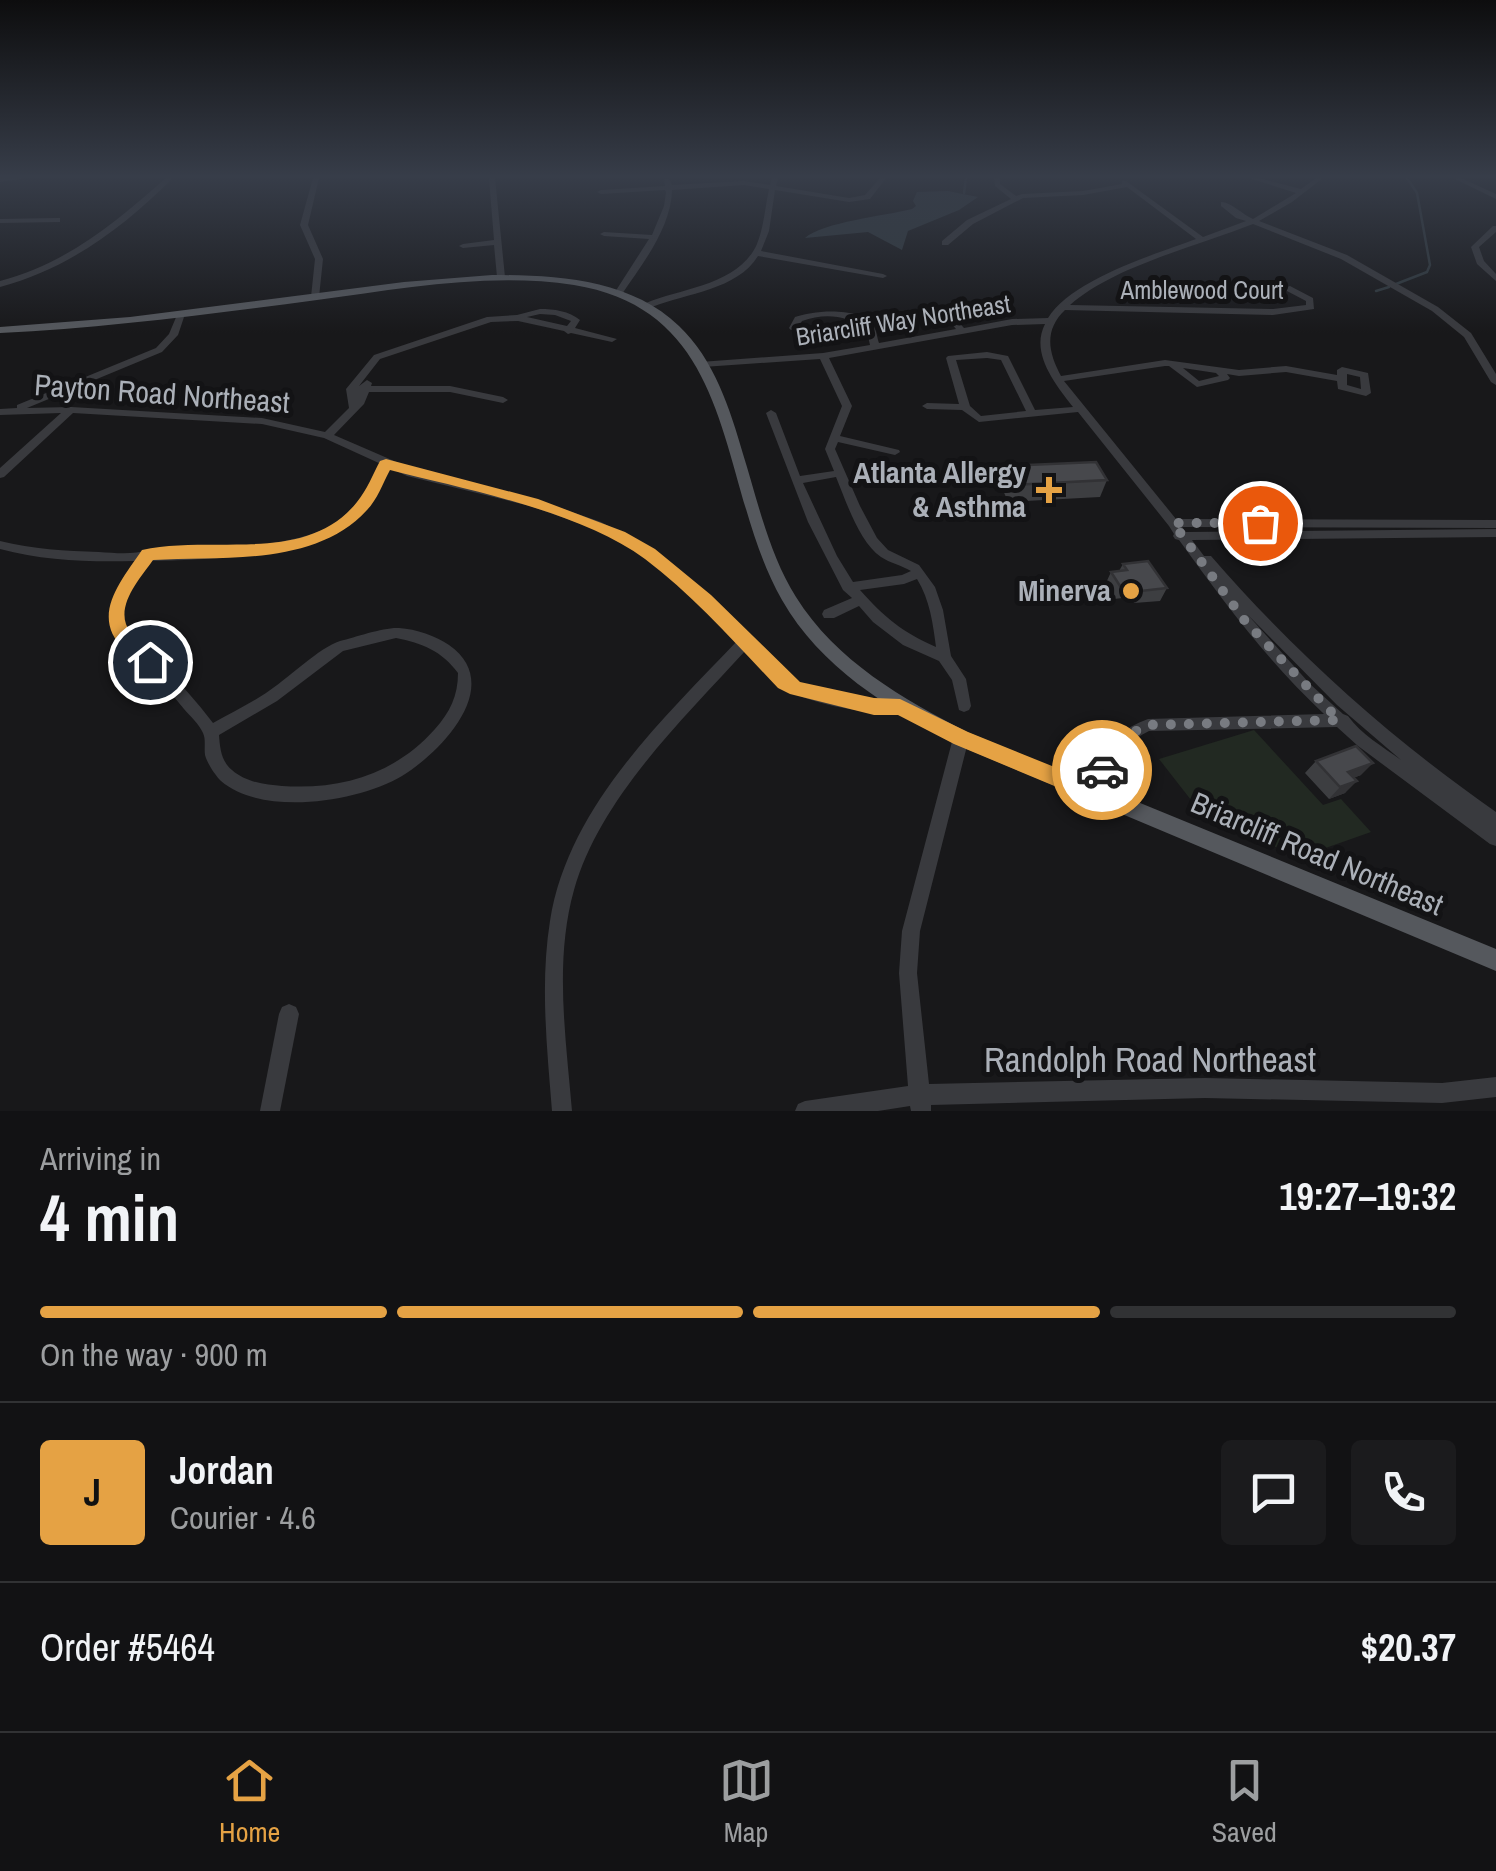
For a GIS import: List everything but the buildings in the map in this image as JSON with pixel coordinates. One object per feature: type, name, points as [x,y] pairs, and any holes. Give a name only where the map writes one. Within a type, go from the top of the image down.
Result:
[{"type":"main road","name":"Briarcliff Road Northeast","points":[[0,330],[92,327],[501,277],[563,280],[619,292],[649,304],[676,326],[703,364],[788,598],[810,628],[847,666],[900,707],[961,738],[1496,960]]},
{"type":"street","points":[[0,284],[69,258],[105,230]]},
{"type":"street","points":[[306,230],[320,259],[315,297]]},
{"type":"street","points":[[498,230],[501,277]]},
{"type":"street","points":[[619,292],[657,230]]},
{"type":"street","points":[[649,304],[733,276],[757,253],[763,230]]},
{"type":"street","points":[[945,243],[958,230]]},
{"type":"street","points":[[1189,230],[1202,240]]},
{"type":"street","points":[[1229,230],[1072,295],[1050,321],[1044,347],[1058,379],[1277,658],[1339,720],[1496,838]]},
{"type":"street","points":[[1275,230],[1344,257],[1435,309],[1468,336],[1496,382]]},
{"type":"street","points":[[1494,230],[1475,247],[1486,269],[1496,276]]},
{"type":"street","points":[[604,234],[652,238]]},
{"type":"street","points":[[462,246],[499,242]]},
{"type":"street","points":[[757,253],[882,276]]},
{"type":"street","name":"Amblewood Court","points":[[1290,289],[1313,304]]},
{"type":"street","points":[[1313,304],[1326,308]]},
{"type":"street","name":"Amblewood Court","points":[[1062,308],[1273,312],[1313,304]]},
{"type":"street","points":[[950,310],[962,331]]},
{"type":"street","points":[[794,328],[798,319],[810,313],[866,321],[875,348]]},
{"type":"street","points":[[14,410],[160,350],[173,335],[180,317]]},
{"type":"street","points":[[354,408],[350,388],[377,357],[490,319],[518,318],[612,338]]},
{"type":"street","name":"Briarcliff Way Northeast","points":[[703,364],[823,356],[1026,320],[1050,321]]},
{"type":"street","points":[[1032,414],[1010,365],[1000,354],[951,358],[965,407],[971,415],[984,420],[1081,409]]},
{"type":"street","points":[[823,356],[847,406],[830,448],[880,550],[916,566],[937,611],[944,658],[959,680],[964,706]]},
{"type":"street","points":[[1058,379],[1141,364],[1171,364],[1198,384],[1224,378],[1220,371],[1286,369],[1342,379]]},
{"type":"street","points":[[327,436],[367,388],[365,368]]},
{"type":"street","points":[[350,388],[450,389],[503,400]]},
{"type":"street","points":[[927,406],[965,407]]},
{"type":"street","points":[[0,474],[72,410]]},
{"type":"street","name":"Payton Road Northeast","points":[[0,412],[72,410],[262,420],[327,436],[386,464],[533,502],[619,536],[674,573],[746,640],[784,682],[796,689],[874,706],[900,707]]},
{"type":"street","points":[[771,413],[830,556],[858,601],[908,643],[944,658]]},
{"type":"street","points":[[833,438],[895,452]]},
{"type":"street","points":[[0,545],[38,556],[71,558],[278,548],[312,539],[336,527],[362,506],[386,464]]},
{"type":"street","points":[[798,480],[841,473]]},
{"type":"street","points":[[1180,531],[1496,524]]},
{"type":"street","points":[[1180,531],[1496,533]]},
{"type":"street","points":[[1180,531],[1268,631],[1362,720],[1496,822]]},
{"type":"street","points":[[148,554],[124,589],[116,607],[116,622],[125,640],[177,690],[212,732],[211,750],[222,772],[250,789],[275,793],[343,791],[383,778],[419,755],[462,702],[465,672],[448,651],[430,641],[380,634],[339,647],[272,697],[212,732]]},
{"type":"street","points":[[848,586],[904,579],[916,566]]},
{"type":"street","points":[[829,614],[858,601]]},
{"type":"street","points":[[562,1111],[554,1020],[554,960],[565,890],[579,854],[625,779],[674,718],[746,640]]},
{"type":"street","points":[[1095,793],[1098,779],[1120,739],[1148,725],[1362,720]]},
{"type":"street","points":[[919,1103],[908,973],[911,931],[961,738]]},
{"type":"street","points":[[270,1111],[289,1014]]},
{"type":"street","name":"Randolph Road Northeast","points":[[805,1111],[1205,1088],[1442,1093],[1496,1088]]},
{"type":"shaded area","points":[[911,230],[902,250],[868,232],[805,238],[814,232]]},
{"type":"shaded area","points":[[1254,730],[1323,805],[1341,799],[1371,832],[1300,857],[1205,818],[1159,759]]},
{"type":"waterway","points":[[1396,284],[1427,272],[1430,265],[1424,230]]},
{"type":"waterway","points":[[1376,291],[1389,287]]},
{"type":"way so far","points":[[1102,770],[1120,739],[1148,725],[1339,720],[1245,621],[1173,523],[1260,523]]},
{"type":"place","name":"Atlanta Allergy & Asthma","points":[[1049,490]]},
{"type":"place","name":"Minerva","points":[[1131,591]]},
{"type":"route","points":[[150,662],[125,640],[116,622],[116,607],[124,589],[148,554],[278,548],[312,539],[336,527],[362,506],[386,464],[533,502],[619,536],[649,554],[705,600],[784,682],[796,689],[874,706],[900,707],[961,738],[1095,793],[1102,770]]}]
